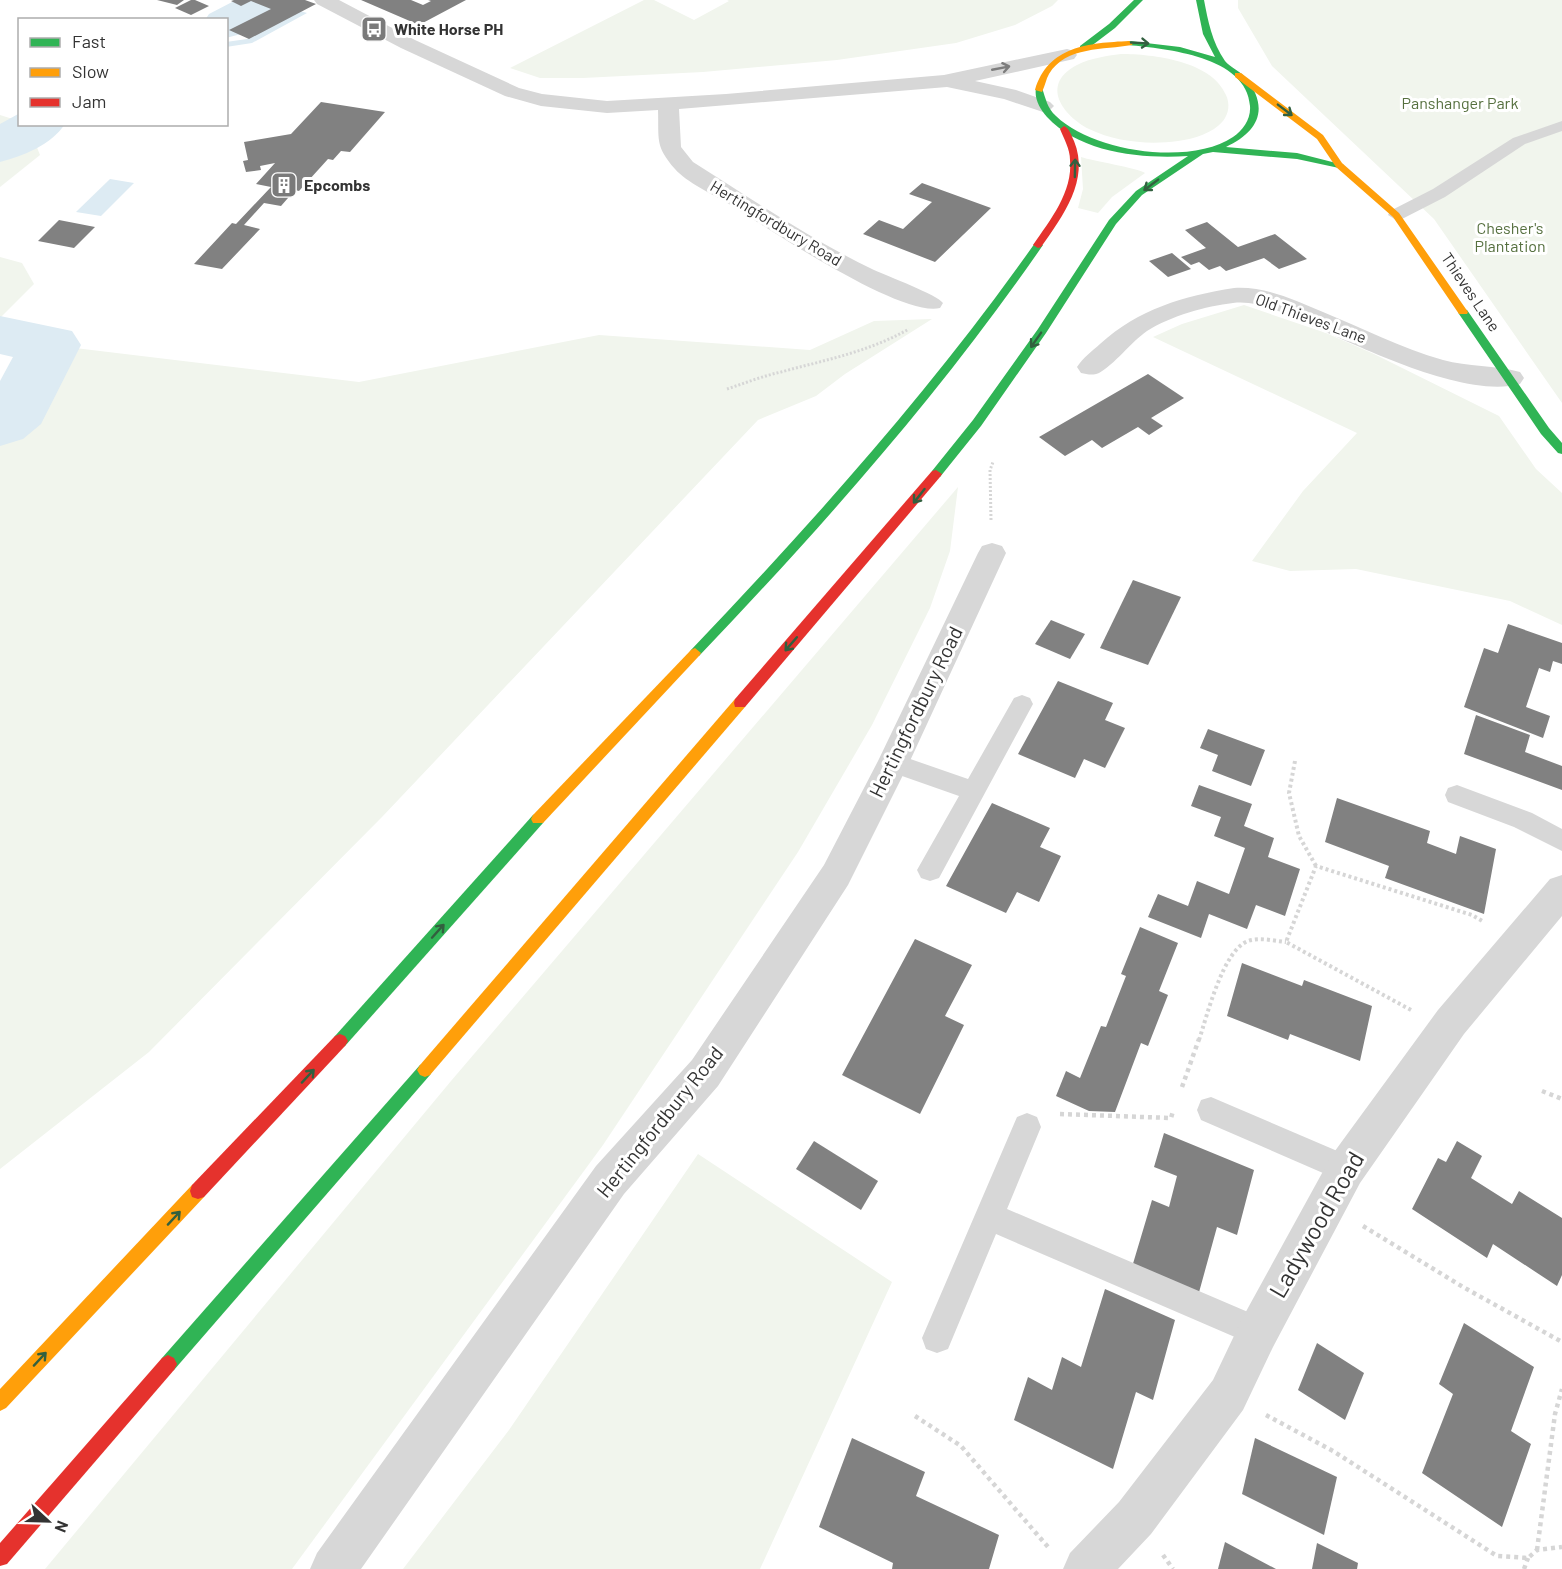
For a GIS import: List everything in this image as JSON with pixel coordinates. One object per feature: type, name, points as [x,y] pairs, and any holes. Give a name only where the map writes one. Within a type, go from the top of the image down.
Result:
[{"type":"main road","points":[[1139,0],[1112,26],[1051,65],[1041,77],[1038,92],[1042,106],[1064,129],[1095,143],[1142,154],[1171,155],[1206,150]]},
{"type":"main road","points":[[1200,0],[1201,18],[1210,43],[1223,65]]},
{"type":"main road","points":[[1074,52],[1129,43],[1154,44],[1179,48],[1223,65]]},
{"type":"main road","name":"Thieves Lane","points":[[1223,65],[1320,137],[1339,165],[1373,192],[1396,215],[1545,431],[1562,450]]},
{"type":"main road","points":[[0,1557],[410,1088],[912,504],[977,423],[1042,331],[1112,222],[1139,194],[1206,150],[1236,138],[1251,124],[1256,108],[1252,91],[1238,75]]},
{"type":"main road","points":[[0,1402],[340,1041],[574,778],[754,592],[946,371],[994,309],[1063,207],[1074,181],[1075,158],[1064,129]]},
{"type":"main road","name":"Thieves Lane","points":[[1206,150],[1297,156],[1339,165]]},
{"type":"street","points":[[324,0],[408,44],[512,92],[541,100],[607,107],[944,81],[1074,52]]},
{"type":"street","points":[[944,81],[1009,93],[1042,106]]},
{"type":"street","name":"Hertingfordbury Road","points":[[668,104],[670,148],[685,167],[836,261],[900,292],[931,303]]},
{"type":"street","name":"Old Thieves Lane","points":[[1090,367],[1146,321],[1221,297],[1244,295],[1272,301],[1420,361],[1464,375],[1488,379],[1510,378]]},
{"type":"street","name":"Hertingfordbury Road","points":[[333,1569],[610,1180],[705,1073],[836,875],[893,763],[992,553]]},
{"type":"street","name":"Ladywood Road","points":[[1069,1561],[1135,1518],[1228,1395],[1325,1203],[1346,1169],[1446,1029],[1562,890]]},
{"type":"lane","points":[[1396,215],[1439,193],[1519,141],[1562,126]]},
{"type":"lane","points":[[930,870],[1022,704]]},
{"type":"lane","points":[[893,763],[974,791]]},
{"type":"lane","points":[[1457,795],[1522,820],[1562,841]]},
{"type":"lane","points":[[1211,1110],[1346,1169]]},
{"type":"lane","points":[[937,1338],[1027,1127]]},
{"type":"lane","points":[[988,1216],[1258,1332]]},
{"type":"path","points":[[727,389],[779,372],[850,355],[886,342],[913,326],[931,303]]},
{"type":"path","points":[[990,470],[992,553]]},
{"type":"path","points":[[1295,761],[1288,793],[1299,836],[1316,866],[1472,915],[1520,940]]},
{"type":"path","points":[[1286,942],[1316,866]]},
{"type":"path","points":[[1178,1097],[1225,967],[1234,950],[1243,942],[1254,938],[1286,942],[1446,1029]]},
{"type":"path","points":[[1542,1091],[1562,1099]]},
{"type":"path","points":[[1027,1127],[1052,1114],[1171,1118],[1175,1108]]},
{"type":"path","points":[[1325,1203],[1463,1287],[1562,1342]]},
{"type":"path","points":[[1537,1550],[1555,1414],[1562,1389]]},
{"type":"path","points":[[1228,1395],[1333,1450],[1497,1556],[1528,1558]]},
{"type":"path","points":[[915,1416],[961,1446],[1069,1561]]},
{"type":"path","points":[[1524,1569],[1528,1558],[1537,1550],[1562,1547]]},
{"type":"green space","points":[[644,0],[654,0],[694,20],[729,1],[727,0],[1058,0],[1052,6],[1015,25],[956,43],[837,60],[703,72],[583,78],[540,78],[510,68]]},
{"type":"green space","name":"Panshanger Park","points":[[1238,0],[1562,0],[1562,403],[1434,219],[1272,66],[1238,8]]},
{"type":"green space","points":[[1121,54],[1165,58],[1195,67],[1208,74],[1219,83],[1226,95],[1227,115],[1209,132],[1178,141],[1156,143],[1133,141],[1110,137],[1089,129],[1079,123],[1064,108],[1057,90],[1059,81],[1077,65]]},
{"type":"green space","points":[[0,115],[18,121],[18,126],[28,126],[40,155],[0,187]]},
{"type":"green space","points":[[1081,157],[1145,173],[1112,197],[1098,213],[1078,208],[1083,189]]},
{"type":"green space","points":[[0,257],[22,263],[34,284],[0,318]]},
{"type":"green space","points":[[1244,305],[1326,333],[1374,354],[1499,416],[1536,469],[1562,493],[1562,625],[1510,601],[1356,569],[1290,571],[1252,561],[1303,491],[1357,433],[1153,337],[1182,324]]},
{"type":"green space","points":[[932,319],[845,374],[816,396],[758,420],[382,817],[149,1052],[0,1169],[0,424],[18,408],[50,345],[359,382],[599,335],[810,350],[874,321]]},
{"type":"green space","points":[[958,487],[950,551],[930,608],[872,725],[798,852],[603,1145],[292,1569],[45,1569],[451,1081]]},
{"type":"green space","points":[[698,1154],[892,1282],[760,1569],[403,1569],[509,1430]]},
{"type":"shaded area","points":[[110,179],[134,183],[101,216],[76,212]]},
{"type":"building","points":[[157,0],[184,0],[177,5]]},
{"type":"building","points":[[191,0],[209,6],[191,15],[175,8]]},
{"type":"building","points":[[305,0],[316,4],[249,39],[229,30],[271,9],[251,1],[241,6],[231,1]]},
{"type":"building","points":[[361,0],[411,0],[423,5],[431,1],[428,0],[466,0],[419,25]]},
{"type":"building","name":"Epcombs","points":[[321,102],[385,112],[350,152],[341,151],[333,160],[328,159],[299,191],[295,190],[281,206],[264,203],[244,225],[260,229],[222,269],[194,264],[232,223],[236,224],[271,187],[256,184],[275,163],[260,166],[261,170],[246,172],[243,161],[248,160],[244,142],[291,134]]},
{"type":"building","points":[[922,183],[991,208],[935,262],[863,234],[879,220],[903,229],[932,202],[909,194]]},
{"type":"building","points":[[59,220],[95,227],[74,248],[38,241]]},
{"type":"building","points":[[1207,222],[1238,247],[1275,234],[1307,259],[1279,269],[1264,258],[1226,271],[1220,266],[1209,270],[1199,262],[1191,265],[1181,257],[1206,248],[1185,230]]},
{"type":"building","points":[[1172,253],[1191,269],[1168,277],[1149,261]]},
{"type":"building","points":[[1148,374],[1184,398],[1151,418],[1163,426],[1149,435],[1138,427],[1102,448],[1092,440],[1065,456],[1039,437]]},
{"type":"building","points":[[1133,580],[1181,597],[1148,665],[1100,648]]},
{"type":"building","points":[[1051,620],[1085,634],[1070,659],[1035,644]]},
{"type":"building","points":[[1508,624],[1562,643],[1562,664],[1553,661],[1550,672],[1539,668],[1526,707],[1550,716],[1543,738],[1464,707],[1484,648],[1498,653]]},
{"type":"building","points":[[1058,681],[1113,703],[1105,720],[1125,728],[1105,768],[1084,759],[1075,778],[1018,754]]},
{"type":"building","points":[[1476,715],[1530,735],[1525,752],[1562,766],[1562,790],[1464,754]]},
{"type":"building","points":[[1208,729],[1265,750],[1251,786],[1212,771],[1218,755],[1200,748]]},
{"type":"building","points":[[1199,785],[1252,804],[1244,826],[1274,838],[1268,857],[1300,869],[1285,916],[1256,905],[1247,929],[1209,914],[1201,938],[1148,917],[1158,894],[1188,906],[1197,881],[1229,894],[1245,848],[1214,836],[1221,817],[1191,806]]},
{"type":"building","points":[[1337,798],[1430,831],[1427,843],[1456,854],[1460,836],[1496,849],[1484,914],[1385,878],[1389,866],[1325,842]]},
{"type":"building","points":[[992,803],[1050,828],[1040,847],[1061,856],[1039,902],[1017,892],[1006,913],[946,886]]},
{"type":"building","points":[[1140,927],[1178,943],[1159,991],[1168,995],[1148,1046],[1141,1043],[1115,1112],[1089,1111],[1056,1096],[1066,1071],[1080,1078],[1101,1026],[1106,1027],[1126,976],[1121,974]]},
{"type":"building","points":[[915,939],[972,965],[945,1016],[964,1025],[920,1114],[842,1075]]},
{"type":"building","points":[[1242,963],[1302,986],[1304,980],[1372,1006],[1360,1061],[1290,1034],[1288,1040],[1227,1016]]},
{"type":"building","points":[[1164,1133],[1254,1170],[1237,1235],[1217,1227],[1198,1296],[1132,1267],[1152,1200],[1169,1207],[1177,1176],[1154,1167]]},
{"type":"building","points":[[814,1141],[878,1181],[861,1210],[796,1169]]},
{"type":"building","points":[[1457,1141],[1482,1156],[1471,1178],[1512,1204],[1519,1191],[1562,1218],[1562,1275],[1557,1286],[1493,1244],[1487,1258],[1412,1209],[1438,1158],[1446,1162]]},
{"type":"building","points":[[1105,1289],[1175,1320],[1153,1400],[1136,1392],[1113,1469],[1014,1420],[1028,1377],[1052,1390],[1062,1357],[1081,1367]]},
{"type":"building","points":[[1464,1323],[1534,1367],[1511,1431],[1531,1444],[1502,1527],[1422,1473],[1453,1394],[1439,1384]]},
{"type":"building","points":[[1317,1343],[1364,1373],[1345,1420],[1298,1390]]},
{"type":"building","points":[[852,1438],[925,1472],[916,1496],[999,1535],[989,1569],[892,1569],[893,1563],[819,1527]]},
{"type":"building","points":[[1255,1438],[1337,1477],[1324,1535],[1242,1494]]},
{"type":"building","points":[[1225,1542],[1276,1569],[1218,1569]]},
{"type":"building","points":[[1317,1543],[1358,1563],[1357,1569],[1312,1569]]},
{"type":"waterway","points":[[228,23],[259,7]]},
{"type":"waterway","points":[[228,45],[249,41],[303,13]]},
{"type":"waterway","points":[[0,146],[35,126]]},
{"type":"waterway","points":[[0,335],[50,345],[18,409],[0,424]]},
{"type":"traffic: fast","points":[[1083,48],[1112,26],[1139,0]]},
{"type":"traffic: fast","points":[[1200,0],[1207,34],[1223,65]]},
{"type":"traffic: fast","points":[[1039,90],[1047,112],[1065,128],[1096,143],[1143,153],[1170,155],[1218,148],[1237,138],[1251,124],[1255,113],[1253,97],[1242,79],[1229,68],[1198,53],[1129,43]]},
{"type":"traffic: fast","points":[[1213,149],[1297,156],[1339,165]]},
{"type":"traffic: fast","points":[[936,474],[977,423],[1042,331],[1112,222],[1139,193],[1200,152]]},
{"type":"traffic: fast","points":[[695,653],[787,556],[876,456],[960,353],[1038,245]]},
{"type":"traffic: fast","points":[[1463,312],[1545,431],[1562,450]]},
{"type":"traffic: fast","points":[[340,1041],[538,819]]},
{"type":"traffic: fast","points":[[168,1364],[425,1070]]},
{"type":"traffic: slow","points":[[1039,90],[1043,76],[1061,58],[1087,48],[1129,43]]},
{"type":"traffic: slow","points":[[1238,75],[1320,137],[1339,165],[1396,215],[1463,312]]},
{"type":"traffic: slow","points":[[538,819],[695,653]]},
{"type":"traffic: slow","points":[[425,1070],[740,703]]},
{"type":"traffic: slow","points":[[0,1402],[198,1191]]},
{"type":"traffic: jam","points":[[1038,245],[1064,205],[1075,172],[1072,148],[1064,129]]},
{"type":"traffic: jam","points":[[740,703],[936,474]]},
{"type":"traffic: jam","points":[[198,1191],[340,1041]]},
{"type":"traffic: jam","points":[[0,1557],[168,1364]]},
{"type":"place","name":"White Horse PH","points":[[374,29]]},
{"type":"place","name":"Epcombs","points":[[284,185]]},
{"type":"park label","name":"Chesher's Plantation","points":[[1510,237]]}]
